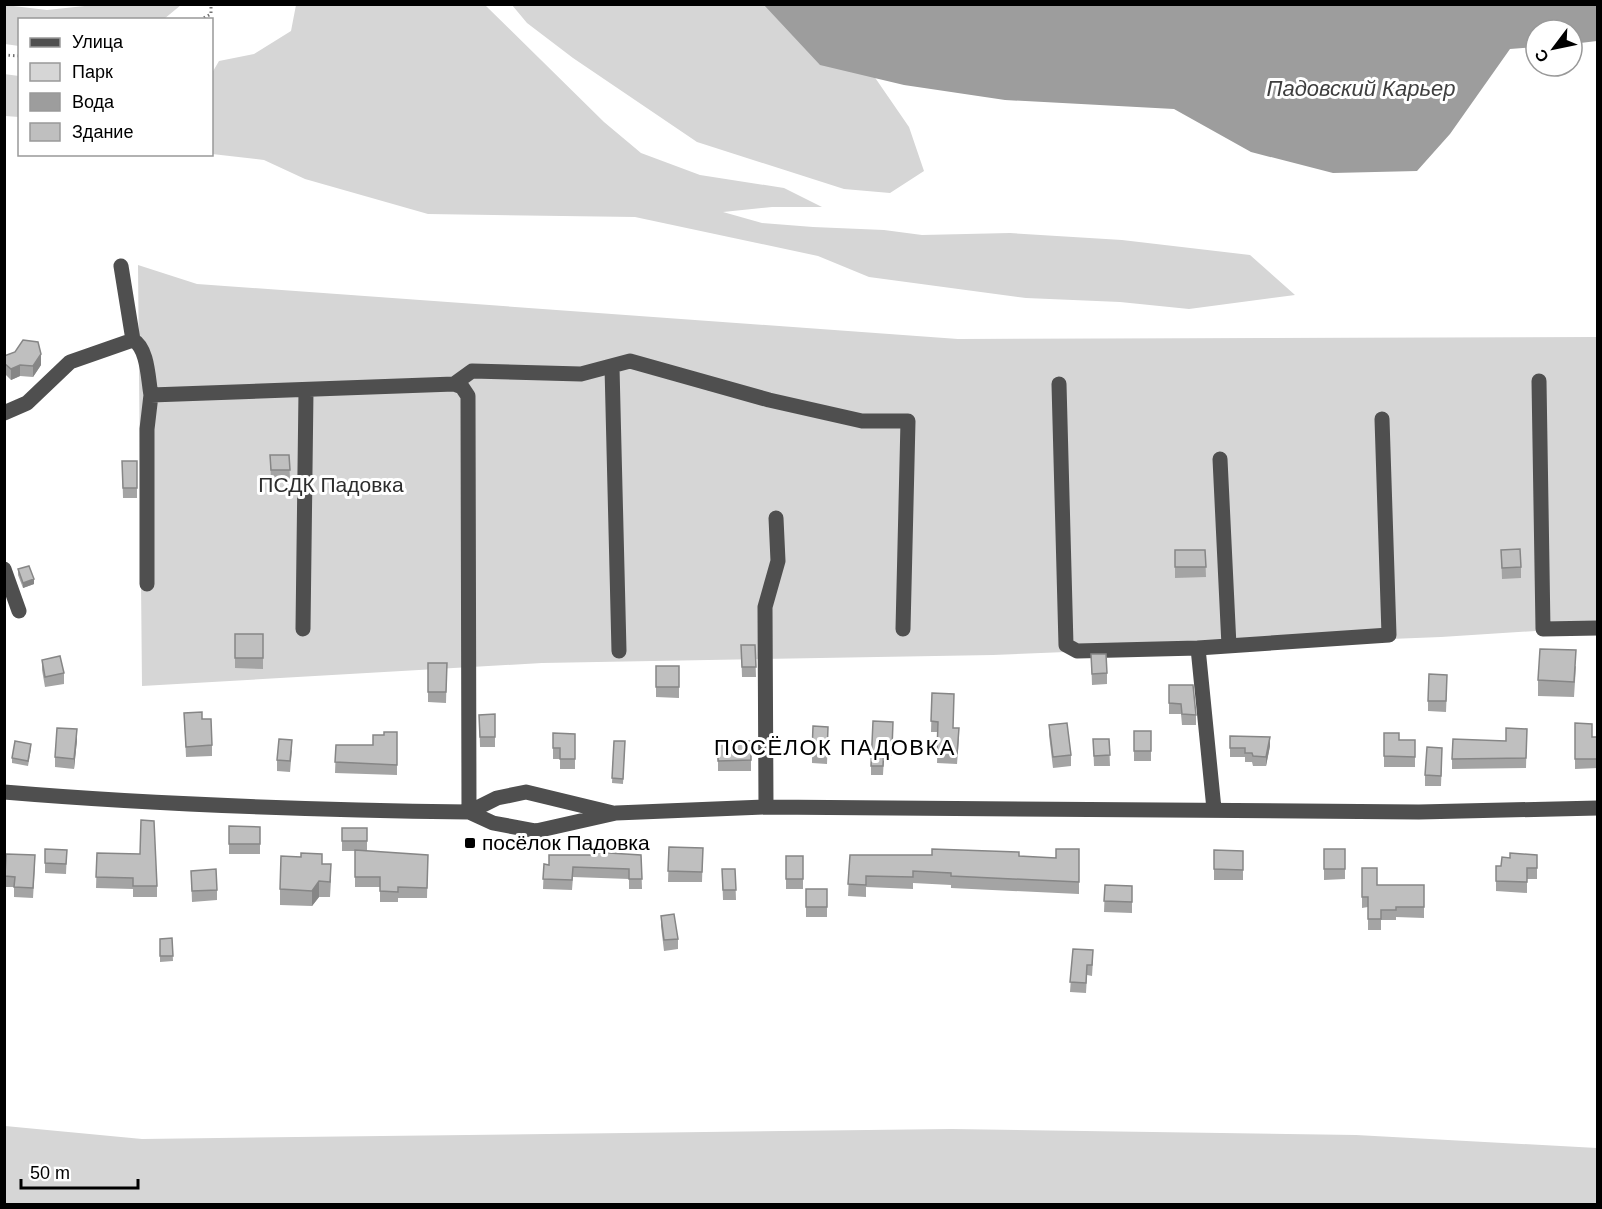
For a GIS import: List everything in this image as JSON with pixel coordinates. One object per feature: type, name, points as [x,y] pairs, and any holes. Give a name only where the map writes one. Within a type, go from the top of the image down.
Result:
[{"type":"street","points":[[121,266],[132,340]]},
{"type":"street","points":[[4,413],[27,403],[70,362],[132,340],[139,343],[151,395],[147,429],[147,584]]},
{"type":"street","points":[[454,384],[472,371],[581,374],[630,361],[769,400],[862,421],[908,421],[903,629]]},
{"type":"street","points":[[612,367],[619,651]]},
{"type":"street","points":[[1539,381],[1543,629],[1598,628]]},
{"type":"street","points":[[151,395],[454,384],[462,387],[468,396],[469,812]]},
{"type":"street","points":[[1059,384],[1066,645],[1077,651],[1198,648],[1389,634],[1382,419]]},
{"type":"street","points":[[303,629],[306,391]]},
{"type":"street","points":[[1220,459],[1228,646]]},
{"type":"street","points":[[766,807],[765,607],[778,561],[776,518]]},
{"type":"street","points":[[4,569],[19,611]]},
{"type":"street","points":[[1198,648],[1214,810]]},
{"type":"street","points":[[4,792],[123,802],[275,809],[469,812],[493,823],[536,831],[616,813],[766,807],[1419,812],[1598,808]]},
{"type":"street","points":[[469,812],[497,798],[526,792],[616,813]]},
{"type":"path","points":[[204,18],[211,14],[211,4]]},
{"type":"green space","points":[[5,5],[47,10],[94,5],[181,5],[165,18],[18,18],[18,46],[5,44]]},
{"type":"green space","points":[[296,5],[485,5],[604,122],[641,153],[700,175],[784,188],[822,207],[772,207],[723,212],[762,223],[884,230],[922,235],[1010,233],[1122,240],[1250,255],[1295,295],[1189,309],[1120,302],[1026,298],[869,277],[818,256],[635,217],[428,214],[305,179],[264,160],[213,154],[213,71],[219,61],[254,54],[291,31]]},
{"type":"green space","points":[[512,5],[825,5],[909,127],[924,171],[890,193],[844,189],[697,142],[573,58],[527,23]]},
{"type":"green space","points":[[4,74],[18,76],[18,117],[5,116]]},
{"type":"green space","name":"ПСДК Падовка","points":[[138,265],[197,284],[958,339],[1597,337],[1597,627],[1441,637],[993,655],[542,663],[142,686]]},
{"type":"green space","points":[[5,1126],[142,1139],[952,1129],[1356,1135],[1597,1148],[1598,1204],[5,1204]]},
{"type":"water","name":"Падовский Карьер","points":[[1597,4],[1597,41],[1584,43],[1584,18],[1524,18],[1524,48],[1510,49],[1450,134],[1417,171],[1333,173],[1251,152],[1174,109],[1005,100],[904,85],[820,65],[764,5]]},
{"type":"building","points":[[23,340],[38,342],[41,354],[33,366],[20,365],[11,369],[4,363],[4,356],[15,352]]},
{"type":"building","points":[[270,455],[289,455],[290,470],[271,470]]},
{"type":"building","points":[[122,461],[137,461],[137,488],[123,488]]},
{"type":"building","points":[[1520,549],[1521,567],[1502,568],[1501,550]]},
{"type":"building","points":[[1175,550],[1205,550],[1206,567],[1175,567]]},
{"type":"building","points":[[29,566],[34,579],[23,583],[18,569]]},
{"type":"building","points":[[235,634],[263,634],[263,658],[235,658]]},
{"type":"building","points":[[741,645],[755,645],[756,667],[742,667]]},
{"type":"building","points":[[1540,649],[1576,650],[1574,682],[1538,680]]},
{"type":"building","points":[[1091,654],[1106,654],[1107,673],[1092,674]]},
{"type":"building","points":[[60,656],[64,673],[45,677],[42,660]]},
{"type":"building","points":[[428,663],[447,663],[446,692],[428,692]]},
{"type":"building","points":[[656,666],[679,666],[679,687],[656,687]]},
{"type":"building","points":[[1429,674],[1447,675],[1446,701],[1428,701]]},
{"type":"building","points":[[1169,685],[1193,685],[1196,715],[1182,714],[1181,704],[1169,703]]},
{"type":"building","points":[[932,693],[954,694],[953,728],[959,728],[957,754],[937,752],[938,722],[931,721]]},
{"type":"building","points":[[202,712],[202,719],[211,719],[212,745],[186,747],[184,713]]},
{"type":"building","points":[[495,714],[495,737],[480,737],[479,715]]},
{"type":"building","points":[[873,721],[893,722],[892,748],[884,747],[883,766],[871,766]]},
{"type":"building","points":[[1067,723],[1071,755],[1053,757],[1049,725]]},
{"type":"building","points":[[1575,723],[1592,724],[1592,737],[1598,737],[1598,759],[1575,759]]},
{"type":"building","points":[[813,726],[828,727],[827,754],[812,753]]},
{"type":"building","points":[[57,728],[77,729],[74,759],[55,757]]},
{"type":"building","points":[[1506,728],[1527,729],[1526,758],[1452,759],[1453,739],[1506,741]]},
{"type":"building","points":[[1134,731],[1151,731],[1151,751],[1134,751]]},
{"type":"building","points":[[384,732],[397,732],[397,765],[335,762],[336,745],[373,745],[373,735],[384,735]]},
{"type":"building","points":[[553,733],[575,734],[575,759],[560,759],[560,748],[553,748]]},
{"type":"building","points":[[1384,733],[1399,733],[1399,740],[1415,740],[1415,757],[1384,756]]},
{"type":"building","points":[[1230,736],[1270,737],[1266,757],[1245,753],[1245,748],[1230,748]]},
{"type":"building","points":[[279,739],[292,740],[290,761],[277,760]]},
{"type":"building","points":[[1093,739],[1109,739],[1110,755],[1094,756]]},
{"type":"building","points":[[15,741],[31,744],[28,761],[12,758]]},
{"type":"building","points":[[614,741],[625,741],[623,779],[612,778]]},
{"type":"building","points":[[718,741],[751,741],[751,760],[718,761]]},
{"type":"building","points":[[1427,747],[1442,748],[1441,776],[1425,775]]},
{"type":"building","points":[[141,820],[154,821],[157,886],[133,886],[133,878],[96,877],[97,853],[140,854]]},
{"type":"building","points":[[229,826],[260,827],[260,844],[229,844]]},
{"type":"building","points":[[342,828],[367,828],[367,841],[342,841]]},
{"type":"building","points":[[669,847],[703,848],[702,872],[668,871]]},
{"type":"building","points":[[45,849],[67,850],[66,864],[45,863]]},
{"type":"building","points":[[932,849],[1019,852],[1019,856],[1056,858],[1056,849],[1079,849],[1079,882],[951,876],[951,873],[913,871],[913,877],[866,876],[866,885],[848,884],[850,855],[932,855]]},
{"type":"building","points":[[1324,849],[1345,849],[1345,869],[1324,869]]},
{"type":"building","points":[[355,850],[428,855],[427,888],[398,887],[398,892],[380,891],[380,877],[355,877]]},
{"type":"building","points":[[1214,850],[1243,851],[1243,870],[1214,869]]},
{"type":"building","points":[[593,852],[641,855],[642,879],[629,879],[629,869],[573,867],[572,880],[543,879],[544,864],[549,865],[549,855],[593,855]]},
{"type":"building","points":[[301,853],[322,854],[322,864],[331,864],[330,882],[319,881],[312,891],[280,889],[281,856],[301,857]]},
{"type":"building","points":[[1510,853],[1537,855],[1537,868],[1527,868],[1527,882],[1496,881],[1496,866],[1501,866],[1502,857],[1510,858]]},
{"type":"building","points":[[6,854],[35,855],[33,888],[14,887],[15,877],[5,876]]},
{"type":"building","points":[[786,856],[803,856],[803,879],[786,879]]},
{"type":"building","points":[[1362,868],[1377,868],[1377,885],[1424,885],[1424,907],[1396,907],[1396,910],[1381,910],[1381,919],[1368,919],[1368,897],[1362,897]]},
{"type":"building","points":[[216,869],[217,890],[192,891],[191,871]]},
{"type":"building","points":[[722,869],[735,869],[736,890],[723,890]]},
{"type":"building","points":[[1105,885],[1132,886],[1132,902],[1104,901]]},
{"type":"building","points":[[806,889],[827,889],[827,907],[806,907]]},
{"type":"building","points":[[674,914],[678,939],[664,940],[661,916]]},
{"type":"building","points":[[172,938],[173,956],[160,956],[160,939]]},
{"type":"building","points":[[1073,949],[1093,950],[1092,965],[1087,965],[1086,983],[1070,982]]},
{"type":"place","name":"посёлок Падовка","points":[[470,843]]},
{"type":"district","name":"ПОСЁЛОК ПАДОВКА","points":[[835,747]]}]
